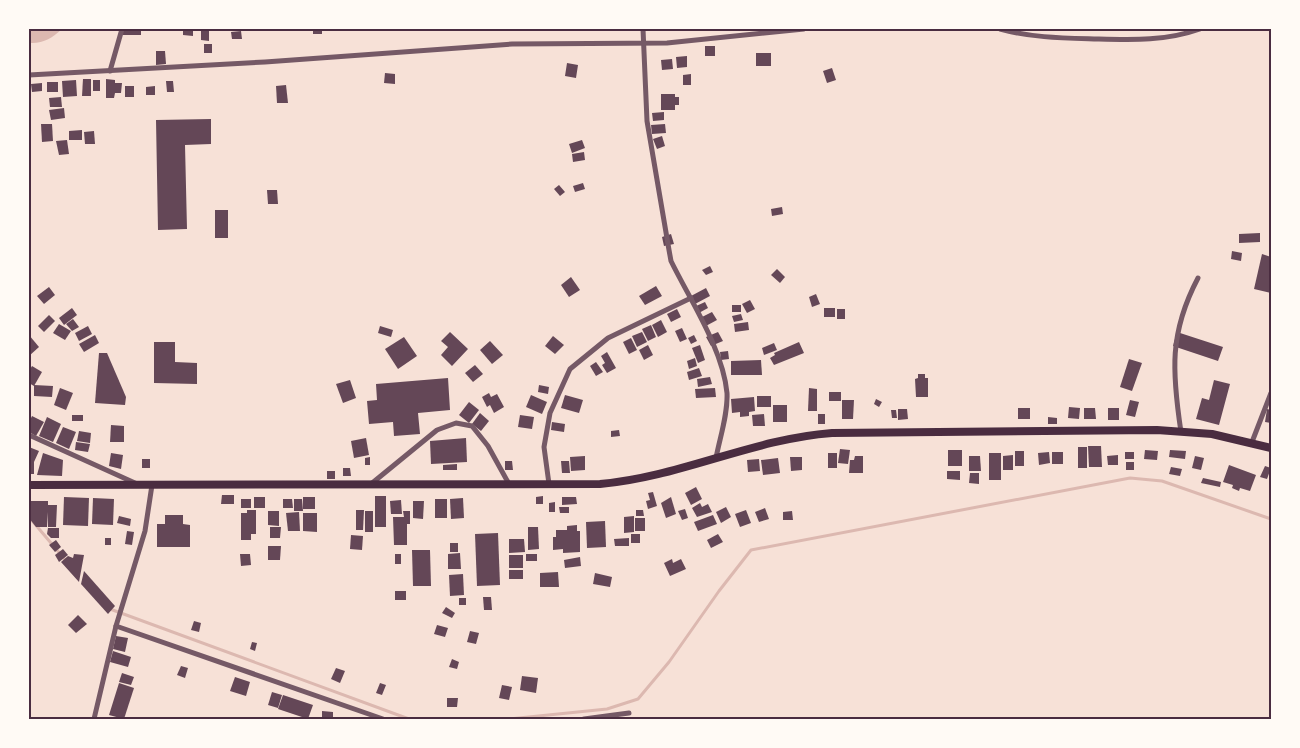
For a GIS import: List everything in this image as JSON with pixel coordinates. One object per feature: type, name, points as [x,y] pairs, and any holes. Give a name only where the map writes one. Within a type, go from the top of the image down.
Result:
[{"type":"main road","points":[[29,485],[369,486],[625,482],[792,437],[832,433],[1181,432],[1212,434],[1271,448]]},
{"type":"street","points":[[110,71],[122,29]]},
{"type":"street","points":[[643,29],[647,121],[671,261],[707,331],[725,380],[727,394],[716,458]]},
{"type":"street","points":[[29,75],[512,44],[643,44],[804,29]]},
{"type":"street","points":[[1000,29],[1045,38],[1144,40],[1180,36],[1200,29]]},
{"type":"street","points":[[1181,432],[1175,380],[1176,336],[1181,314],[1198,278]]},
{"type":"street","points":[[549,484],[544,447],[550,413],[558,391],[570,369],[608,338],[691,298]]},
{"type":"street","points":[[1252,442],[1271,393]]},
{"type":"street","points":[[369,486],[437,430],[456,423],[472,426],[488,446],[509,484]]},
{"type":"street","points":[[29,435],[138,484]]},
{"type":"street","points":[[94,719],[116,626],[145,531],[152,485]]},
{"type":"street","points":[[116,626],[383,719]]},
{"type":"street","points":[[584,719],[630,713]]},
{"type":"shaded area","points":[[29,29],[62,29],[47,40],[29,43]]},
{"type":"building","points":[[123,29],[141,29],[141,35],[123,35]]},
{"type":"building","points":[[183,29],[193,30],[193,36],[183,35]]},
{"type":"building","points":[[313,29],[322,29],[322,34],[313,34]]},
{"type":"building","points":[[201,30],[209,31],[209,41],[201,40]]},
{"type":"building","points":[[241,31],[242,39],[232,39],[231,32]]},
{"type":"building","points":[[204,44],[212,44],[212,53],[204,53]]},
{"type":"building","points":[[705,46],[715,46],[715,56],[705,56]]},
{"type":"building","points":[[156,51],[165,51],[166,64],[156,65]]},
{"type":"building","points":[[756,53],[771,53],[771,66],[756,66]]},
{"type":"building","points":[[687,56],[687,67],[677,68],[676,57]]},
{"type":"building","points":[[672,59],[673,69],[662,70],[661,60]]},
{"type":"building","points":[[567,63],[578,65],[576,78],[565,76]]},
{"type":"building","points":[[832,68],[836,80],[827,83],[823,71]]},
{"type":"building","points":[[385,73],[395,74],[395,84],[384,83]]},
{"type":"building","points":[[691,74],[691,85],[683,85],[683,75]]},
{"type":"building","points":[[83,79],[91,79],[91,96],[82,96]]},
{"type":"building","points":[[106,79],[115,80],[115,83],[122,83],[121,93],[115,93],[114,98],[106,98]]},
{"type":"building","points":[[76,80],[77,96],[63,97],[62,81]]},
{"type":"building","points":[[93,80],[100,80],[100,91],[93,91]]},
{"type":"building","points":[[166,81],[173,81],[174,92],[167,92]]},
{"type":"building","points":[[47,82],[58,82],[58,92],[47,92]]},
{"type":"building","points":[[42,83],[42,91],[32,92],[31,84]]},
{"type":"building","points":[[286,85],[288,103],[277,103],[276,86]]},
{"type":"building","points":[[125,86],[134,86],[134,97],[125,97]]},
{"type":"building","points":[[155,86],[155,95],[146,95],[146,87]]},
{"type":"building","points":[[661,94],[675,94],[675,97],[679,97],[679,105],[675,105],[675,110],[661,110]]},
{"type":"building","points":[[61,97],[62,107],[50,107],[49,98]]},
{"type":"building","points":[[64,108],[65,118],[51,120],[49,110]]},
{"type":"building","points":[[664,112],[664,120],[653,121],[652,113]]},
{"type":"building","points":[[211,119],[211,144],[185,145],[187,229],[158,230],[156,120]]},
{"type":"building","points":[[41,124],[52,124],[53,141],[42,142]]},
{"type":"building","points":[[665,124],[666,133],[652,134],[651,125]]},
{"type":"building","points":[[82,130],[82,140],[69,140],[69,131]]},
{"type":"building","points":[[94,131],[95,144],[85,144],[84,132]]},
{"type":"building","points":[[662,136],[665,146],[657,149],[653,139]]},
{"type":"building","points":[[67,140],[69,154],[59,155],[56,141]]},
{"type":"building","points":[[582,140],[585,148],[572,153],[569,144]]},
{"type":"building","points":[[584,152],[585,160],[573,162],[572,154]]},
{"type":"building","points":[[583,183],[585,189],[575,192],[573,186]]},
{"type":"building","points":[[559,185],[565,192],[560,196],[554,189]]},
{"type":"building","points":[[267,190],[277,190],[278,204],[268,204]]},
{"type":"building","points":[[782,207],[783,214],[772,216],[771,209]]},
{"type":"building","points":[[215,210],[228,210],[228,238],[215,238]]},
{"type":"building","points":[[1260,233],[1260,242],[1239,243],[1239,234]]},
{"type":"building","points":[[671,234],[674,244],[664,246],[662,237]]},
{"type":"building","points":[[1232,251],[1242,253],[1241,261],[1231,259]]},
{"type":"building","points":[[1262,254],[1271,257],[1271,293],[1254,289]]},
{"type":"building","points":[[710,266],[713,272],[706,275],[702,270]]},
{"type":"building","points":[[777,269],[785,277],[780,283],[771,275]]},
{"type":"building","points":[[571,277],[580,290],[569,297],[561,285]]},
{"type":"building","points":[[656,286],[662,296],[645,305],[639,296]]},
{"type":"building","points":[[49,287],[55,295],[44,304],[37,296]]},
{"type":"building","points":[[706,288],[710,296],[695,304],[691,296]]},
{"type":"building","points":[[816,294],[820,304],[812,307],[809,297]]},
{"type":"building","points":[[750,300],[755,309],[747,313],[742,304]]},
{"type":"building","points":[[705,302],[708,308],[697,314],[694,307]]},
{"type":"building","points":[[732,305],[741,305],[741,312],[732,312]]},
{"type":"building","points":[[72,308],[77,315],[64,325],[59,318]]},
{"type":"building","points":[[824,308],[835,308],[835,317],[824,317]]},
{"type":"building","points":[[677,309],[681,317],[671,322],[667,314]]},
{"type":"building","points":[[837,309],[845,309],[845,319],[837,319]]},
{"type":"building","points":[[712,312],[717,320],[704,327],[700,318]]},
{"type":"building","points":[[741,314],[743,320],[734,322],[732,316]]},
{"type":"building","points":[[49,315],[55,321],[44,332],[38,326]]},
{"type":"building","points":[[73,319],[79,327],[72,331],[66,324]]},
{"type":"building","points":[[661,320],[667,332],[658,337],[652,325]]},
{"type":"building","points":[[748,322],[749,330],[735,332],[734,324]]},
{"type":"building","points":[[59,324],[71,331],[65,340],[53,333]]},
{"type":"building","points":[[651,325],[656,337],[648,341],[642,329]]},
{"type":"building","points":[[88,326],[92,334],[79,341],[75,333]]},
{"type":"building","points":[[380,326],[393,330],[391,337],[378,333]]},
{"type":"building","points":[[682,328],[687,339],[680,342],[675,331]]},
{"type":"building","points":[[450,332],[468,349],[452,366],[441,355],[448,347],[441,341]]},
{"type":"building","points":[[642,332],[647,342],[637,347],[632,336]]},
{"type":"building","points":[[718,332],[723,341],[711,346],[706,337]]},
{"type":"building","points":[[1177,332],[1223,347],[1218,361],[1173,346]]},
{"type":"building","points":[[29,335],[39,347],[29,356]]},
{"type":"building","points":[[95,335],[99,343],[84,352],[79,344]]},
{"type":"building","points":[[694,335],[697,341],[691,344],[688,338]]},
{"type":"building","points":[[553,336],[564,345],[555,354],[545,346]]},
{"type":"building","points":[[404,337],[417,356],[398,369],[385,349]]},
{"type":"building","points":[[631,338],[637,350],[629,354],[623,342]]},
{"type":"building","points":[[490,341],[503,355],[492,364],[480,350]]},
{"type":"building","points":[[154,342],[175,342],[175,362],[197,363],[197,384],[154,383]]},
{"type":"building","points":[[799,342],[804,353],[774,365],[770,358],[775,355],[774,353]]},
{"type":"building","points":[[774,343],[777,350],[764,355],[762,348]]},
{"type":"building","points":[[648,345],[653,355],[644,360],[639,350]]},
{"type":"building","points":[[700,345],[705,360],[698,363],[692,348]]},
{"type":"building","points":[[728,351],[729,359],[721,360],[720,352]]},
{"type":"building","points":[[607,352],[616,368],[607,373],[602,365],[605,363],[601,356]]},
{"type":"building","points":[[99,353],[107,353],[126,397],[125,405],[95,403]]},
{"type":"building","points":[[695,358],[697,366],[689,369],[687,361]]},
{"type":"building","points":[[1129,359],[1142,363],[1132,391],[1120,387]]},
{"type":"building","points":[[761,360],[762,375],[731,375],[731,361]]},
{"type":"building","points":[[596,362],[603,372],[596,376],[590,366]]},
{"type":"building","points":[[475,365],[483,374],[473,382],[465,373]]},
{"type":"building","points":[[32,366],[42,372],[34,386],[29,383],[29,371]]},
{"type":"building","points":[[699,368],[702,376],[689,380],[687,372]]},
{"type":"building","points":[[918,374],[925,374],[925,378],[928,378],[928,397],[916,397],[915,379],[918,378]]},
{"type":"building","points":[[710,377],[712,384],[698,387],[697,379]]},
{"type":"building","points":[[448,378],[450,410],[418,413],[420,434],[394,436],[393,422],[369,424],[367,401],[377,400],[376,384]]},
{"type":"building","points":[[350,380],[356,398],[343,403],[336,384]]},
{"type":"building","points":[[1214,380],[1230,384],[1219,425],[1196,419],[1202,398],[1209,400]]},
{"type":"building","points":[[34,385],[53,386],[52,397],[34,396]]},
{"type":"building","points":[[539,385],[549,387],[548,394],[538,392]]},
{"type":"building","points":[[60,388],[73,393],[66,410],[54,405]]},
{"type":"building","points":[[715,388],[716,397],[696,398],[695,389]]},
{"type":"building","points":[[809,388],[817,389],[817,411],[808,411]]},
{"type":"building","points":[[829,392],[841,392],[841,401],[829,401]]},
{"type":"building","points":[[489,393],[491,397],[497,394],[504,407],[494,413],[490,405],[487,407],[482,397]]},
{"type":"building","points":[[531,395],[547,402],[542,414],[526,407]]},
{"type":"building","points":[[565,395],[583,400],[579,413],[561,408]]},
{"type":"building","points":[[757,396],[771,396],[771,407],[757,407]]},
{"type":"building","points":[[754,397],[755,411],[749,412],[749,416],[740,417],[740,412],[732,413],[731,399]]},
{"type":"building","points":[[876,399],[882,402],[879,407],[874,404]]},
{"type":"building","points":[[842,400],[854,400],[853,419],[842,419]]},
{"type":"building","points":[[1130,400],[1139,402],[1135,417],[1126,415]]},
{"type":"building","points":[[469,402],[479,410],[469,423],[459,415]]},
{"type":"building","points":[[773,405],[787,405],[787,422],[773,422]]},
{"type":"building","points":[[1069,407],[1080,408],[1079,419],[1068,418]]},
{"type":"building","points":[[1018,408],[1030,408],[1030,419],[1018,419]]},
{"type":"building","points":[[1084,408],[1095,408],[1096,419],[1084,419]]},
{"type":"building","points":[[1108,408],[1119,408],[1119,420],[1108,420]]},
{"type":"building","points":[[898,409],[907,409],[908,419],[898,420]]},
{"type":"building","points":[[1267,409],[1271,410],[1271,423],[1265,422]]},
{"type":"building","points":[[891,410],[896,410],[897,418],[892,418]]},
{"type":"building","points":[[480,413],[489,421],[481,431],[472,424]]},
{"type":"building","points":[[764,414],[765,426],[753,426],[752,415]]},
{"type":"building","points":[[818,414],[825,414],[825,424],[818,424]]},
{"type":"building","points":[[72,415],[83,415],[83,421],[72,421]]},
{"type":"building","points":[[520,415],[534,417],[532,429],[518,427]]},
{"type":"building","points":[[32,416],[44,422],[36,436],[29,432],[29,422]]},
{"type":"building","points":[[47,417],[61,424],[53,442],[39,436]]},
{"type":"building","points":[[1048,417],[1057,418],[1057,424],[1048,424]]},
{"type":"building","points":[[552,422],[565,424],[564,432],[551,430]]},
{"type":"building","points":[[111,425],[124,426],[124,442],[110,442]]},
{"type":"building","points":[[63,427],[76,432],[69,449],[56,443]]},
{"type":"building","points":[[619,430],[620,436],[611,437],[611,431]]},
{"type":"building","points":[[79,431],[91,433],[90,443],[77,441]]},
{"type":"building","points":[[366,438],[369,455],[354,458],[351,441]]},
{"type":"building","points":[[466,438],[467,462],[431,464],[430,441]]},
{"type":"building","points":[[76,442],[90,444],[88,452],[75,450]]},
{"type":"building","points":[[1088,446],[1101,446],[1102,467],[1089,467]]},
{"type":"building","points":[[29,447],[39,451],[34,462],[34,474],[29,474]]},
{"type":"building","points":[[1078,447],[1087,447],[1087,468],[1078,468]]},
{"type":"building","points":[[840,449],[850,450],[848,464],[838,463]]},
{"type":"building","points":[[948,450],[962,450],[962,466],[948,466]]},
{"type":"building","points":[[1145,450],[1158,451],[1157,460],[1144,459]]},
{"type":"building","points":[[1170,450],[1186,451],[1185,459],[1169,457]]},
{"type":"building","points":[[1015,451],[1024,451],[1024,466],[1015,466]]},
{"type":"building","points":[[1049,452],[1050,463],[1039,465],[1038,453]]},
{"type":"building","points":[[1052,452],[1063,452],[1063,464],[1052,464]]},
{"type":"building","points":[[1125,452],[1134,452],[1134,459],[1125,459]]},
{"type":"building","points":[[43,453],[63,460],[62,476],[37,475]]},
{"type":"building","points":[[111,453],[123,455],[121,469],[109,466]]},
{"type":"building","points":[[828,453],[837,453],[837,468],[828,468]]},
{"type":"building","points":[[989,453],[1001,453],[1001,480],[989,480]]},
{"type":"building","points":[[1013,455],[1013,470],[1003,470],[1003,456]]},
{"type":"building","points":[[1118,455],[1118,465],[1108,465],[1107,456]]},
{"type":"building","points":[[585,456],[585,470],[571,471],[570,457]]},
{"type":"building","points":[[855,456],[863,456],[863,473],[849,473],[850,460],[854,460]]},
{"type":"building","points":[[969,456],[980,456],[981,471],[969,471]]},
{"type":"building","points":[[1195,456],[1204,458],[1201,470],[1192,468]]},
{"type":"building","points":[[370,457],[370,465],[365,465],[365,458]]},
{"type":"building","points":[[790,457],[802,457],[802,470],[791,471]]},
{"type":"building","points":[[778,458],[780,473],[763,475],[761,460]]},
{"type":"building","points":[[142,459],[150,459],[150,468],[142,468]]},
{"type":"building","points":[[759,459],[760,471],[748,472],[747,460]]},
{"type":"building","points":[[505,461],[512,461],[513,470],[505,470]]},
{"type":"building","points":[[561,461],[569,461],[570,473],[562,473]]},
{"type":"building","points":[[1126,462],[1134,462],[1134,470],[1126,470]]},
{"type":"building","points":[[457,464],[457,470],[443,470],[443,465]]},
{"type":"building","points":[[1229,465],[1256,475],[1250,491],[1240,488],[1239,491],[1232,488],[1233,485],[1223,482]]},
{"type":"building","points":[[1265,466],[1271,468],[1267,479],[1260,477]]},
{"type":"building","points":[[1171,467],[1182,469],[1180,476],[1169,474]]},
{"type":"building","points":[[343,468],[350,468],[351,476],[343,476]]},
{"type":"building","points":[[327,471],[335,471],[335,479],[327,479]]},
{"type":"building","points":[[947,471],[960,471],[960,480],[947,479]]},
{"type":"building","points":[[970,473],[979,473],[979,484],[969,483]]},
{"type":"building","points":[[1203,478],[1221,482],[1220,487],[1201,483]]},
{"type":"building","points":[[696,487],[702,499],[691,505],[685,493]]},
{"type":"building","points":[[653,492],[657,506],[648,509],[646,501],[650,500],[648,493]]},
{"type":"building","points":[[222,495],[234,495],[234,504],[221,504]]},
{"type":"building","points":[[375,496],[386,496],[386,527],[375,527]]},
{"type":"building","points":[[543,496],[543,504],[536,504],[536,497]]},
{"type":"building","points":[[64,497],[89,498],[88,526],[63,525]]},
{"type":"building","points":[[254,497],[265,497],[265,508],[254,508]]},
{"type":"building","points":[[303,497],[315,497],[315,509],[303,509]]},
{"type":"building","points":[[562,497],[576,497],[577,504],[562,505]]},
{"type":"building","points":[[671,497],[676,514],[666,518],[661,503]]},
{"type":"building","points":[[93,498],[114,499],[113,525],[92,524]]},
{"type":"building","points":[[463,498],[464,518],[451,519],[450,499]]},
{"type":"building","points":[[241,499],[251,499],[251,508],[241,508]]},
{"type":"building","points":[[283,499],[292,499],[293,508],[283,508]]},
{"type":"building","points":[[294,499],[302,499],[303,511],[294,511]]},
{"type":"building","points":[[435,499],[447,499],[447,518],[435,518]]},
{"type":"building","points":[[401,500],[402,514],[391,514],[390,501]]},
{"type":"building","points":[[29,501],[48,501],[48,505],[57,505],[56,527],[48,527],[48,512],[47,527],[36,527],[29,518]]},
{"type":"building","points":[[413,501],[424,501],[423,519],[413,518]]},
{"type":"building","points":[[555,502],[555,512],[549,512],[549,503]]},
{"type":"building","points":[[700,503],[702,507],[708,504],[712,512],[697,517],[692,508]]},
{"type":"building","points":[[559,507],[569,507],[569,513],[560,513]]},
{"type":"building","points":[[726,507],[731,517],[721,523],[716,512]]},
{"type":"building","points":[[765,508],[769,519],[759,522],[755,512]]},
{"type":"building","points":[[685,509],[688,518],[682,520],[678,511]]},
{"type":"building","points":[[247,510],[256,510],[256,534],[251,534],[251,540],[241,540],[241,513],[247,513]]},
{"type":"building","points":[[356,510],[364,510],[363,530],[356,530]]},
{"type":"building","points":[[636,510],[643,510],[644,516],[636,516]]},
{"type":"building","points":[[746,510],[751,523],[740,527],[735,514]]},
{"type":"building","points":[[268,511],[279,511],[279,526],[268,525]]},
{"type":"building","points":[[365,511],[373,511],[373,532],[365,532]]},
{"type":"building","points":[[403,511],[410,511],[410,524],[407,524],[407,545],[394,545],[393,517],[404,517]]},
{"type":"building","points":[[792,511],[793,520],[783,520],[783,512]]},
{"type":"building","points":[[299,512],[300,531],[288,531],[286,513]]},
{"type":"building","points":[[303,513],[317,513],[317,532],[303,531]]},
{"type":"building","points":[[165,515],[183,515],[183,524],[190,525],[190,547],[157,547],[157,524],[165,524]]},
{"type":"building","points":[[713,515],[717,524],[698,531],[694,522]]},
{"type":"building","points":[[119,516],[131,519],[130,526],[117,523]]},
{"type":"building","points":[[634,516],[634,532],[624,533],[624,517]]},
{"type":"building","points":[[635,518],[645,518],[645,531],[635,531]]},
{"type":"building","points":[[605,521],[606,547],[587,548],[586,522]]},
{"type":"building","points":[[577,525],[577,531],[580,531],[580,552],[563,553],[563,549],[553,550],[553,537],[556,537],[556,530],[567,530],[567,526]]},
{"type":"building","points":[[270,527],[281,527],[280,538],[270,538]]},
{"type":"building","points":[[528,527],[538,527],[539,549],[528,550]]},
{"type":"building","points":[[48,528],[59,528],[59,538],[51,538],[47,534]]},
{"type":"building","points":[[127,531],[134,532],[132,545],[125,544]]},
{"type":"building","points":[[498,533],[500,585],[477,586],[475,534]]},
{"type":"building","points":[[631,534],[640,534],[640,543],[631,543]]},
{"type":"building","points":[[718,534],[723,542],[711,548],[707,540]]},
{"type":"building","points":[[351,535],[363,536],[362,550],[350,549]]},
{"type":"building","points":[[105,538],[111,538],[111,545],[105,545]]},
{"type":"building","points":[[629,538],[629,546],[615,546],[614,539]]},
{"type":"building","points":[[509,539],[524,539],[525,552],[509,553]]},
{"type":"building","points":[[56,540],[61,547],[55,552],[49,545]]},
{"type":"building","points":[[450,543],[458,543],[458,552],[450,552]]},
{"type":"building","points":[[268,546],[281,546],[280,560],[268,560]]},
{"type":"building","points":[[63,549],[68,555],[59,562],[55,555]]},
{"type":"building","points":[[412,550],[430,550],[431,586],[413,586]]},
{"type":"building","points":[[460,553],[461,569],[448,569],[448,554]]},
{"type":"building","points":[[74,554],[84,555],[79,582],[61,562],[68,556],[73,558]]},
{"type":"building","points":[[240,554],[250,554],[251,565],[241,566]]},
{"type":"building","points":[[395,554],[401,554],[401,564],[395,564]]},
{"type":"building","points":[[526,554],[537,554],[537,561],[526,561]]},
{"type":"building","points":[[509,555],[523,555],[523,568],[509,568]]},
{"type":"building","points":[[580,557],[581,566],[565,568],[564,560]]},
{"type":"building","points":[[672,559],[673,563],[681,559],[686,569],[670,576],[664,563]]},
{"type":"building","points":[[509,570],[523,570],[523,579],[509,579]]},
{"type":"building","points":[[84,571],[115,606],[108,614],[81,584]]},
{"type":"building","points":[[558,572],[559,587],[540,587],[540,573]]},
{"type":"building","points":[[595,573],[612,577],[610,587],[593,584]]},
{"type":"building","points":[[463,574],[464,595],[450,596],[449,575]]},
{"type":"building","points":[[395,591],[406,591],[406,600],[395,600]]},
{"type":"building","points":[[483,597],[491,597],[492,610],[484,610]]},
{"type":"building","points":[[459,598],[466,598],[466,605],[459,605]]},
{"type":"building","points":[[446,607],[455,613],[452,618],[442,613]]},
{"type":"building","points":[[78,615],[87,624],[76,633],[68,625]]},
{"type":"building","points":[[194,621],[201,623],[199,632],[191,630]]},
{"type":"building","points":[[437,625],[448,628],[445,637],[434,634]]},
{"type":"building","points":[[470,631],[479,633],[476,644],[467,642]]},
{"type":"building","points":[[116,636],[128,638],[125,652],[113,649]]},
{"type":"building","points":[[252,642],[257,643],[255,651],[250,649]]},
{"type":"building","points":[[113,651],[131,657],[128,667],[110,662]]},
{"type":"building","points":[[452,659],[459,662],[457,669],[449,667]]},
{"type":"building","points":[[181,666],[188,668],[185,678],[177,675]]},
{"type":"building","points":[[336,668],[345,671],[340,683],[331,679]]},
{"type":"building","points":[[122,673],[134,677],[131,685],[119,682]]},
{"type":"building","points":[[522,676],[538,678],[536,693],[520,690]]},
{"type":"building","points":[[235,677],[250,682],[246,696],[230,691]]},
{"type":"building","points":[[119,683],[134,688],[124,719],[109,715]]},
{"type":"building","points":[[380,683],[386,685],[382,695],[376,693]]},
{"type":"building","points":[[502,685],[512,687],[509,700],[499,698]]},
{"type":"building","points":[[272,692],[282,695],[278,708],[268,705]]},
{"type":"building","points":[[283,695],[313,705],[308,719],[278,709]]},
{"type":"building","points":[[447,698],[458,698],[457,707],[447,707]]},
{"type":"building","points":[[322,711],[333,712],[333,719],[322,719]]},
{"type":"waterway","points":[[509,719],[607,709],[638,699],[669,662],[719,591],[751,550],[1130,478],[1162,481],[1271,519]]},
{"type":"waterway","points":[[29,517],[67,562]]},
{"type":"waterway","points":[[110,609],[409,719]]}]
